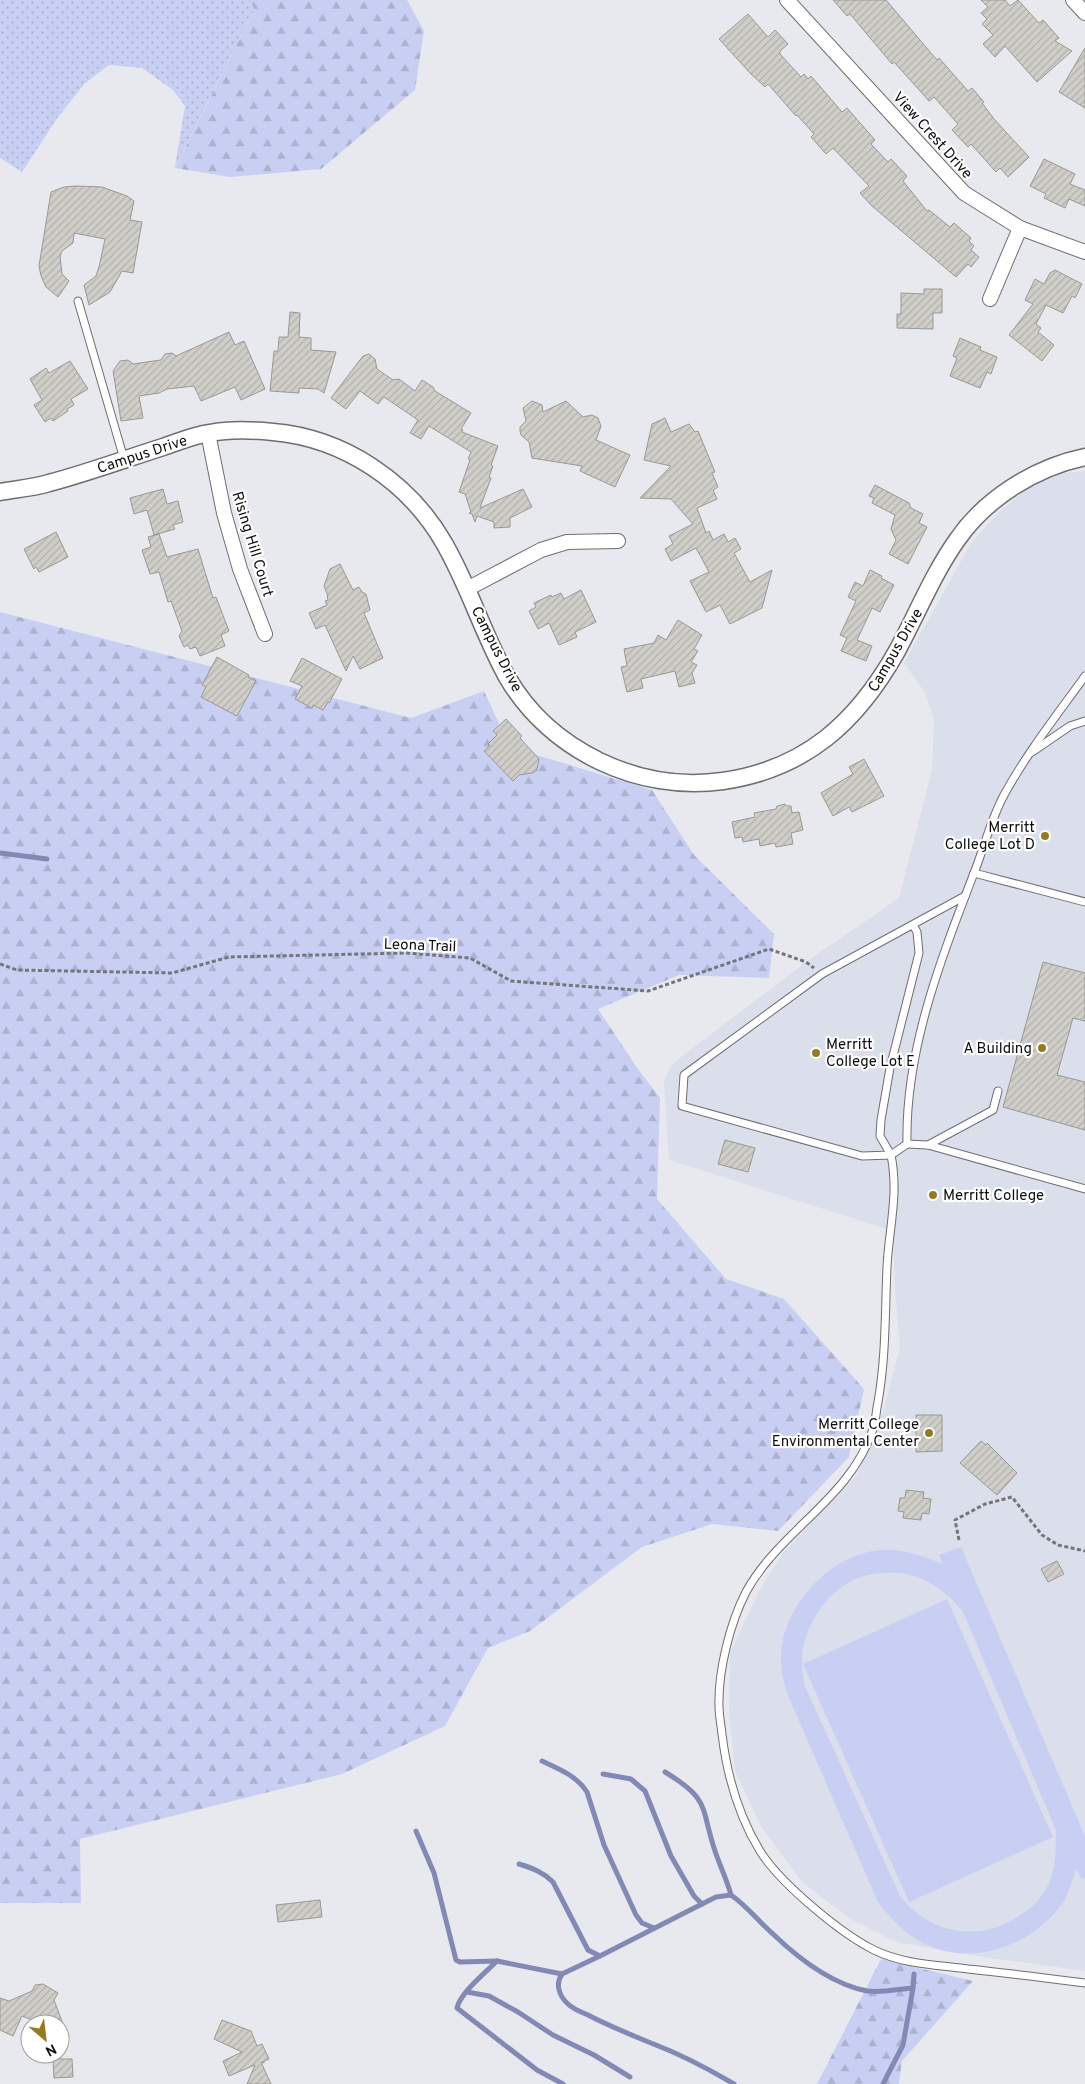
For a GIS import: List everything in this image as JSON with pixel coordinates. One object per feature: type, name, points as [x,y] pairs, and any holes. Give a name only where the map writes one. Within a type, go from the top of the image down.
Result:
[{"type":"street","name":"View Crest Drive","points":[[787,0],[964,193],[1020,228],[1085,252]]},
{"type":"street","points":[[1073,0],[1085,13]]},
{"type":"street","points":[[990,299],[1020,228]]},
{"type":"street","name":"Campus Drive","points":[[0,492],[45,484],[208,433],[243,430],[277,432],[318,440],[352,455],[380,471],[404,492],[425,515],[444,542],[509,680],[540,720],[588,757],[619,771],[653,779],[688,783],[724,781],[766,771],[800,756],[828,738],[857,710],[881,678],[942,563],[960,536],[984,510],[1009,490],[1035,475],[1066,461],[1085,458]]},
{"type":"street","name":"Rising Hill Court","points":[[208,433],[224,513],[240,569],[265,634]]},
{"type":"street","points":[[467,589],[541,550],[567,542],[618,541]]},
{"type":"lane","points":[[78,301],[124,459]]},
{"type":"lane","points":[[907,1144],[906,1121],[917,1047],[941,961],[965,896],[1003,798],[1027,755],[1085,676]]},
{"type":"lane","points":[[1027,755],[1070,726],[1085,722]]},
{"type":"lane","points":[[974,873],[1085,902]]},
{"type":"lane","points":[[965,896],[822,974],[684,1075],[682,1106],[862,1156],[891,1155],[907,1144],[928,1145],[1085,1190]]},
{"type":"lane","points":[[913,925],[917,932],[919,953],[890,1068],[881,1120],[880,1136],[891,1155],[896,1185],[887,1263],[883,1374],[873,1428],[859,1463],[835,1492],[767,1561],[746,1593],[733,1626],[723,1665],[718,1706],[724,1751],[731,1784],[742,1817],[762,1853],[788,1884],[847,1933],[875,1950],[912,1962],[1085,1982]]},
{"type":"lane","points":[[928,1145],[993,1110],[998,1091]]},
{"type":"path","name":"Leona Trail","points":[[0,964],[17,970],[172,973],[229,957],[406,953],[470,958],[511,981],[648,990],[769,948],[806,962],[822,974]]},
{"type":"path","points":[[959,1540],[955,1520],[985,1504],[1012,1498],[1042,1534],[1058,1545],[1085,1551]]},
{"type":"shaded area","name":"Merritt College","points":[[1085,471],[1085,1971],[896,1942],[849,1918],[802,1882],[762,1828],[735,1771],[729,1712],[730,1653],[758,1593],[783,1553],[857,1475],[883,1412],[900,1347],[895,1291],[893,1231],[669,1160],[664,1081],[672,1064],[806,962],[899,898],[932,770],[934,720],[926,694],[904,663],[971,543],[1000,511],[1034,483],[1065,473]]},
{"type":"green space","points":[[0,0],[251,0],[254,10],[175,167],[185,106],[173,90],[142,68],[109,65],[84,84],[56,120],[22,172],[0,158]]},
{"type":"green space","points":[[251,0],[407,0],[424,31],[415,90],[321,169],[230,177],[175,168],[254,10]]},
{"type":"green space","points":[[0,612],[411,718],[484,691],[510,747],[652,790],[694,855],[774,934],[769,978],[679,975],[598,1009],[660,1098],[657,1199],[726,1279],[784,1299],[864,1389],[849,1457],[778,1531],[712,1524],[642,1547],[530,1631],[488,1648],[445,1726],[342,1774],[80,1839],[81,1903],[0,1903]]},
{"type":"green space","points":[[961,1547],[1085,1836],[1085,1878],[1082,1879],[1076,1869],[1062,1904],[1049,1919],[1017,1941],[999,1949],[980,1953],[960,1953],[941,1950],[923,1943],[904,1930],[878,1902],[789,1698],[781,1665],[781,1652],[786,1628],[794,1612],[816,1582],[830,1570],[846,1560],[863,1553],[880,1550],[904,1551],[943,1564],[939,1555]],"holes":[[[877,1573],[910,1575],[928,1582],[943,1591],[963,1612],[1056,1830],[1053,1870],[1044,1893],[1033,1906],[1019,1916],[988,1930],[972,1932],[940,1926],[912,1909],[900,1896],[804,1684],[802,1661],[806,1637],[811,1624],[825,1602],[844,1585],[866,1575]]]},
{"type":"green space","points":[[947,1599],[1053,1837],[909,1902],[803,1664]]},
{"type":"green space","points":[[881,1959],[973,1981],[902,2061],[899,2084],[817,2084]]},
{"type":"building","points":[[833,0],[886,0],[937,60],[939,58],[968,91],[972,88],[984,102],[982,103],[994,119],[1029,157],[1008,177],[1000,168],[996,172],[971,144],[968,147],[952,130],[958,124],[934,97],[929,101],[894,62],[892,64],[850,14],[847,16]]},
{"type":"building","points":[[981,0],[1005,0],[1010,6],[1018,0],[1039,23],[1043,20],[1059,38],[1055,41],[1072,51],[1037,82],[1005,46],[995,57],[983,44],[993,35],[982,24],[987,19],[981,13],[988,7]]},
{"type":"building","points":[[748,14],[768,37],[775,30],[788,44],[780,51],[780,54],[801,77],[804,74],[808,79],[811,76],[842,112],[847,108],[875,140],[871,144],[888,162],[891,159],[907,176],[903,181],[927,211],[929,210],[950,227],[954,223],[971,238],[969,241],[974,246],[971,250],[979,257],[971,267],[968,264],[956,277],[872,206],[860,193],[869,186],[833,148],[826,154],[811,137],[814,134],[797,115],[768,84],[765,87],[750,73],[719,39]]},
{"type":"building","points":[[1085,48],[1085,108],[1059,92]]},
{"type":"building","points":[[1044,159],[1075,174],[1070,184],[1085,190],[1085,206],[1069,199],[1065,208],[1044,198],[1046,194],[1030,186]]},
{"type":"building","points":[[64,187],[102,187],[127,196],[134,201],[130,220],[142,222],[133,273],[122,271],[110,292],[89,305],[84,285],[96,276],[105,239],[74,233],[73,243],[62,251],[60,256],[62,274],[69,281],[58,297],[46,287],[39,266],[51,192]]},
{"type":"building","points":[[1055,270],[1082,284],[1075,298],[1072,296],[1063,313],[1046,305],[1036,324],[1041,328],[1038,332],[1054,345],[1042,361],[1009,335],[1033,304],[1025,300],[1035,279],[1044,284],[1050,273]]},
{"type":"building","points":[[924,289],[942,289],[942,313],[933,313],[933,329],[897,328],[897,314],[901,314],[901,293],[924,294]]},
{"type":"building","points":[[290,312],[300,313],[299,337],[311,338],[311,350],[336,352],[324,393],[318,389],[299,388],[299,393],[270,391],[274,351],[278,351],[279,337],[288,337]]},
{"type":"building","points":[[229,332],[235,345],[244,341],[265,389],[241,400],[235,387],[201,401],[194,386],[167,389],[159,393],[139,396],[143,418],[121,421],[113,371],[120,361],[128,360],[133,364],[161,360],[165,354],[172,353],[176,356]]},
{"type":"building","points":[[960,338],[981,347],[980,350],[997,357],[991,374],[987,372],[980,388],[950,376],[957,358],[953,356]]},
{"type":"building","points":[[369,354],[375,359],[377,369],[393,380],[399,379],[415,391],[422,380],[433,387],[435,391],[471,413],[461,429],[463,430],[462,432],[498,446],[491,465],[493,466],[489,477],[491,478],[480,508],[523,489],[532,507],[510,518],[510,527],[494,528],[494,522],[477,516],[475,522],[472,514],[469,513],[471,512],[465,494],[459,492],[471,452],[429,426],[421,439],[410,433],[418,420],[384,397],[378,404],[360,391],[346,409],[331,398],[363,356]]},
{"type":"building","points":[[70,361],[88,389],[71,399],[74,405],[67,409],[68,411],[53,421],[51,418],[45,422],[34,405],[42,400],[30,379],[46,368],[49,373]]},
{"type":"building","points":[[532,401],[542,405],[543,412],[566,401],[583,417],[592,415],[598,418],[601,426],[596,440],[630,455],[615,487],[580,471],[582,466],[532,458],[529,442],[521,435],[520,427],[526,421],[523,408]]},
{"type":"building","points":[[665,418],[671,432],[689,424],[695,432],[698,431],[715,472],[712,473],[718,487],[713,490],[717,499],[697,508],[706,533],[709,531],[713,540],[724,534],[728,542],[735,538],[741,549],[734,553],[750,582],[772,570],[762,608],[730,624],[720,605],[706,612],[690,581],[709,572],[696,548],[671,561],[665,549],[673,544],[669,536],[693,524],[671,499],[640,498],[671,466],[644,460],[652,424]]},
{"type":"building","points":[[875,485],[909,503],[911,508],[923,514],[919,523],[927,527],[908,564],[889,554],[896,540],[891,529],[895,515],[872,503],[874,498],[869,496]]},
{"type":"building","points":[[163,489],[167,504],[178,501],[183,522],[173,525],[175,529],[154,535],[147,510],[134,514],[130,498]]},
{"type":"building","points":[[56,532],[68,557],[39,572],[36,567],[34,569],[24,549]]},
{"type":"building","points":[[159,534],[167,557],[198,549],[213,598],[216,597],[229,631],[221,635],[225,646],[200,656],[196,647],[190,649],[188,645],[184,647],[179,636],[182,631],[171,601],[168,602],[159,572],[150,574],[142,550],[151,547],[148,537]]},
{"type":"building","points":[[340,564],[353,590],[359,587],[366,594],[370,610],[364,613],[383,658],[360,669],[353,656],[346,671],[325,625],[316,629],[309,613],[327,605],[325,601],[328,600],[328,596],[324,586],[330,569]]},
{"type":"building","points":[[870,570],[894,585],[880,612],[872,608],[857,640],[872,646],[866,661],[841,651],[847,638],[840,635],[856,601],[848,597],[855,582],[863,586]]},
{"type":"building","points":[[581,590],[596,622],[575,632],[577,637],[559,645],[549,623],[538,629],[529,611],[536,607],[534,603],[551,595],[552,597],[561,593],[564,599]]},
{"type":"building","points":[[678,620],[702,635],[694,649],[698,651],[691,662],[697,665],[692,673],[695,683],[679,687],[675,671],[641,679],[643,688],[627,692],[621,667],[627,666],[624,649],[654,643],[658,635],[666,640]]},
{"type":"building","points":[[217,657],[256,681],[237,716],[201,697],[206,687],[202,685]]},
{"type":"building","points":[[302,658],[342,679],[323,710],[313,705],[312,708],[295,699],[302,686],[290,681]]},
{"type":"building","points":[[506,719],[522,736],[520,738],[539,759],[537,770],[532,773],[519,775],[513,781],[484,751],[497,735],[493,731]]},
{"type":"building","points":[[864,759],[884,796],[852,812],[849,807],[833,816],[821,793],[853,774],[849,767]]},
{"type":"building","points":[[785,804],[791,806],[792,813],[799,812],[803,830],[791,833],[793,844],[776,847],[775,843],[760,846],[759,839],[743,842],[742,837],[735,838],[732,822],[755,817],[754,813],[776,809],[777,806]]},
{"type":"building","name":"A Building","points":[[1043,962],[1085,973],[1085,1021],[1073,1018],[1057,1075],[1085,1082],[1085,1130],[1003,1107]]},
{"type":"building","points":[[725,1140],[755,1148],[748,1172],[718,1164]]},
{"type":"building","name":"Merritt College Environmental Center","points":[[916,1415],[942,1415],[942,1451],[916,1452]]},
{"type":"building","points":[[981,1441],[986,1445],[987,1443],[1017,1473],[997,1495],[960,1463]]},
{"type":"building","points":[[906,1490],[924,1492],[923,1498],[931,1499],[929,1514],[922,1513],[921,1520],[903,1518],[904,1512],[898,1511],[900,1498],[905,1498]]},
{"type":"building","points":[[1057,1561],[1064,1574],[1048,1582],[1041,1569]]},
{"type":"building","points":[[320,1900],[322,1917],[278,1922],[276,1905]]},
{"type":"building","points":[[43,1984],[58,1993],[54,2000],[59,2014],[20,2014],[20,2020],[13,2036],[0,2030],[0,1998],[9,2001],[32,1991],[35,1985]]},
{"type":"building","points":[[222,2020],[251,2031],[257,2046],[262,2044],[269,2059],[264,2061],[264,2063],[261,2062],[271,2084],[247,2084],[255,2065],[229,2076],[223,2061],[242,2052],[214,2039]]},
{"type":"building","points":[[70,2059],[72,2059],[73,2077],[54,2078],[53,2064],[70,2064]]},
{"type":"waterway","points":[[0,853],[47,859]]},
{"type":"waterway","points":[[542,1761],[573,1777],[583,1786],[587,1792],[604,1845],[636,1915],[642,1923],[654,1928]]},
{"type":"waterway","points":[[665,1772],[690,1790],[702,1805],[710,1836],[731,1895]]},
{"type":"waterway","points":[[603,1774],[631,1779],[645,1791],[671,1856],[694,1896],[702,1904]]},
{"type":"waterway","points":[[416,1831],[434,1873],[456,1960],[460,1962],[497,1961],[562,1974],[716,1897],[731,1895],[805,1961],[841,1983],[867,1991],[913,1988]]},
{"type":"waterway","points":[[519,1864],[537,1871],[553,1882],[588,1950],[600,1956]]},
{"type":"waterway","points":[[497,1961],[468,1989],[457,2008],[537,2070],[563,2084]]},
{"type":"waterway","points":[[562,1974],[558,1986],[560,1994],[572,2007],[683,2057],[734,2084]]},
{"type":"waterway","points":[[883,2084],[903,2045],[914,1974]]},
{"type":"waterway","points":[[467,1992],[489,1996],[553,2035],[594,2055],[630,2077]]},
{"type":"place","name":"Merritt College Lot D","points":[[1045,836]]},
{"type":"place","name":"A Building","points":[[1042,1048]]},
{"type":"place","name":"Merritt College Lot E","points":[[816,1053]]},
{"type":"place","name":"Merritt College","points":[[933,1195]]},
{"type":"place","name":"Merritt College Environmental Center","points":[[929,1433]]}]
